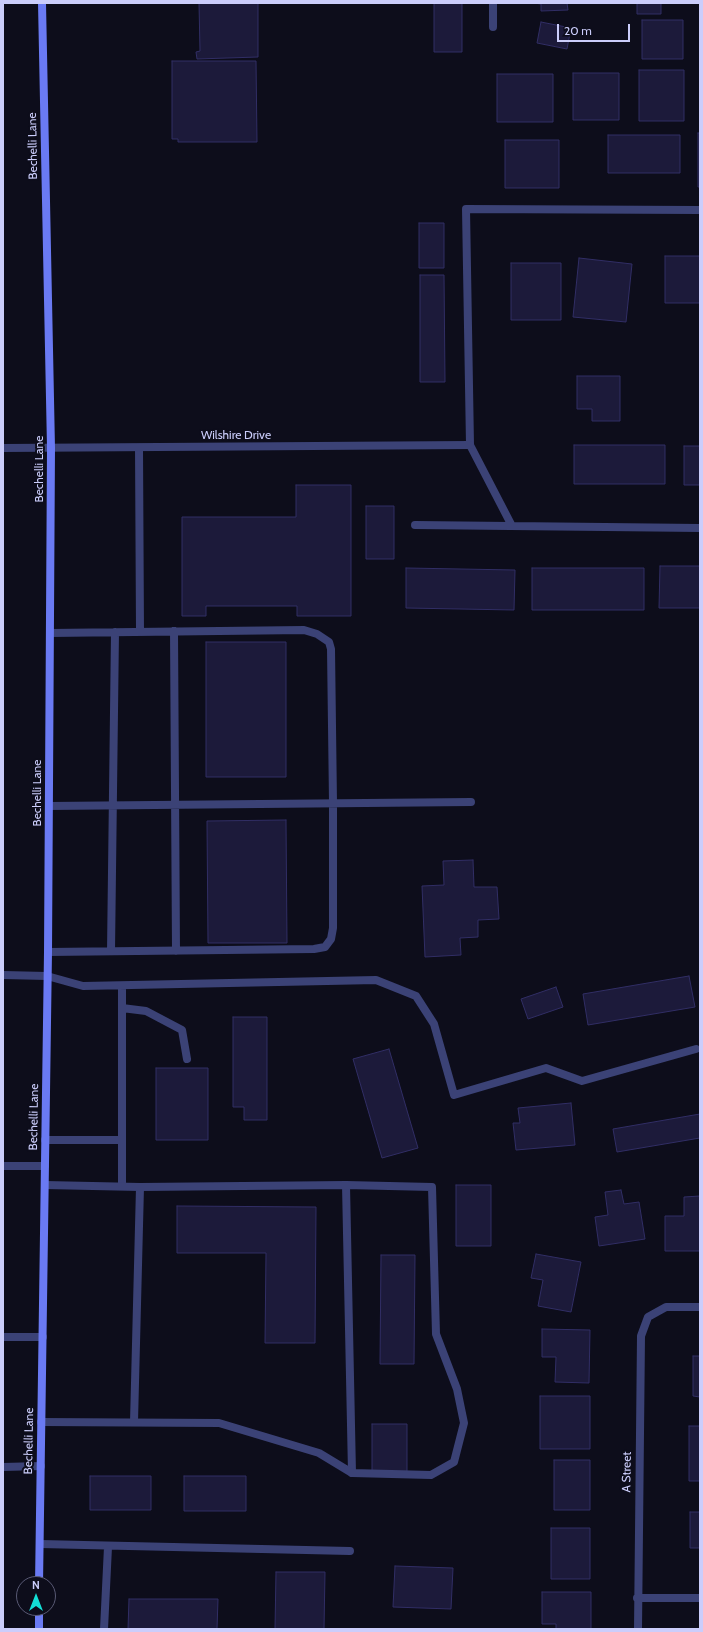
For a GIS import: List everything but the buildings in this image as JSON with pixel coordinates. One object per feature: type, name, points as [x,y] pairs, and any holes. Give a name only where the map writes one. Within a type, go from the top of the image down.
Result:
[{"type":"main road","name":"Bechelli Lane","points":[[39,1576],[48,952],[52,448],[42,3]]},
{"type":"main road","points":[[39,1616],[39,1629]]},
{"type":"street","points":[[493,3],[493,27]]},
{"type":"street","points":[[512,526],[470,445],[466,209],[700,210]]},
{"type":"street","name":"Wilshire Drive","points":[[3,448],[470,445]]},
{"type":"street","points":[[139,448],[140,632]]},
{"type":"street","points":[[415,525],[700,528]]},
{"type":"street","points":[[48,952],[314,949],[325,947],[331,939],[333,928],[331,649],[329,642],[317,634],[304,630],[50,633]]},
{"type":"street","points":[[174,631],[176,951]]},
{"type":"street","points":[[111,951],[115,632]]},
{"type":"street","points":[[49,806],[471,802]]},
{"type":"street","points":[[3,975],[47,976],[83,986],[376,980],[416,996],[434,1024],[454,1095],[546,1068],[582,1081],[696,1049]]},
{"type":"street","points":[[122,986],[122,1186]]},
{"type":"street","points":[[122,1008],[146,1011],[182,1030],[187,1059]]},
{"type":"street","points":[[45,1140],[122,1140]]},
{"type":"street","points":[[3,1166],[45,1166]]},
{"type":"street","points":[[41,1422],[218,1423],[319,1453],[352,1473],[431,1475],[454,1462],[464,1423],[458,1389],[436,1334],[432,1187],[346,1185],[140,1187],[45,1185]]},
{"type":"street","points":[[346,1185],[352,1473]]},
{"type":"street","points":[[134,1422],[140,1187]]},
{"type":"street","name":"A Street","points":[[638,1629],[642,1336],[648,1317],[666,1307],[700,1307]]},
{"type":"street","points":[[3,1337],[43,1337]]},
{"type":"street","points":[[3,1467],[41,1466]]},
{"type":"street","points":[[40,1544],[108,1547],[350,1551]]},
{"type":"street","points":[[104,1629],[108,1547]]},
{"type":"street","points":[[638,1598],[700,1598]]}]
